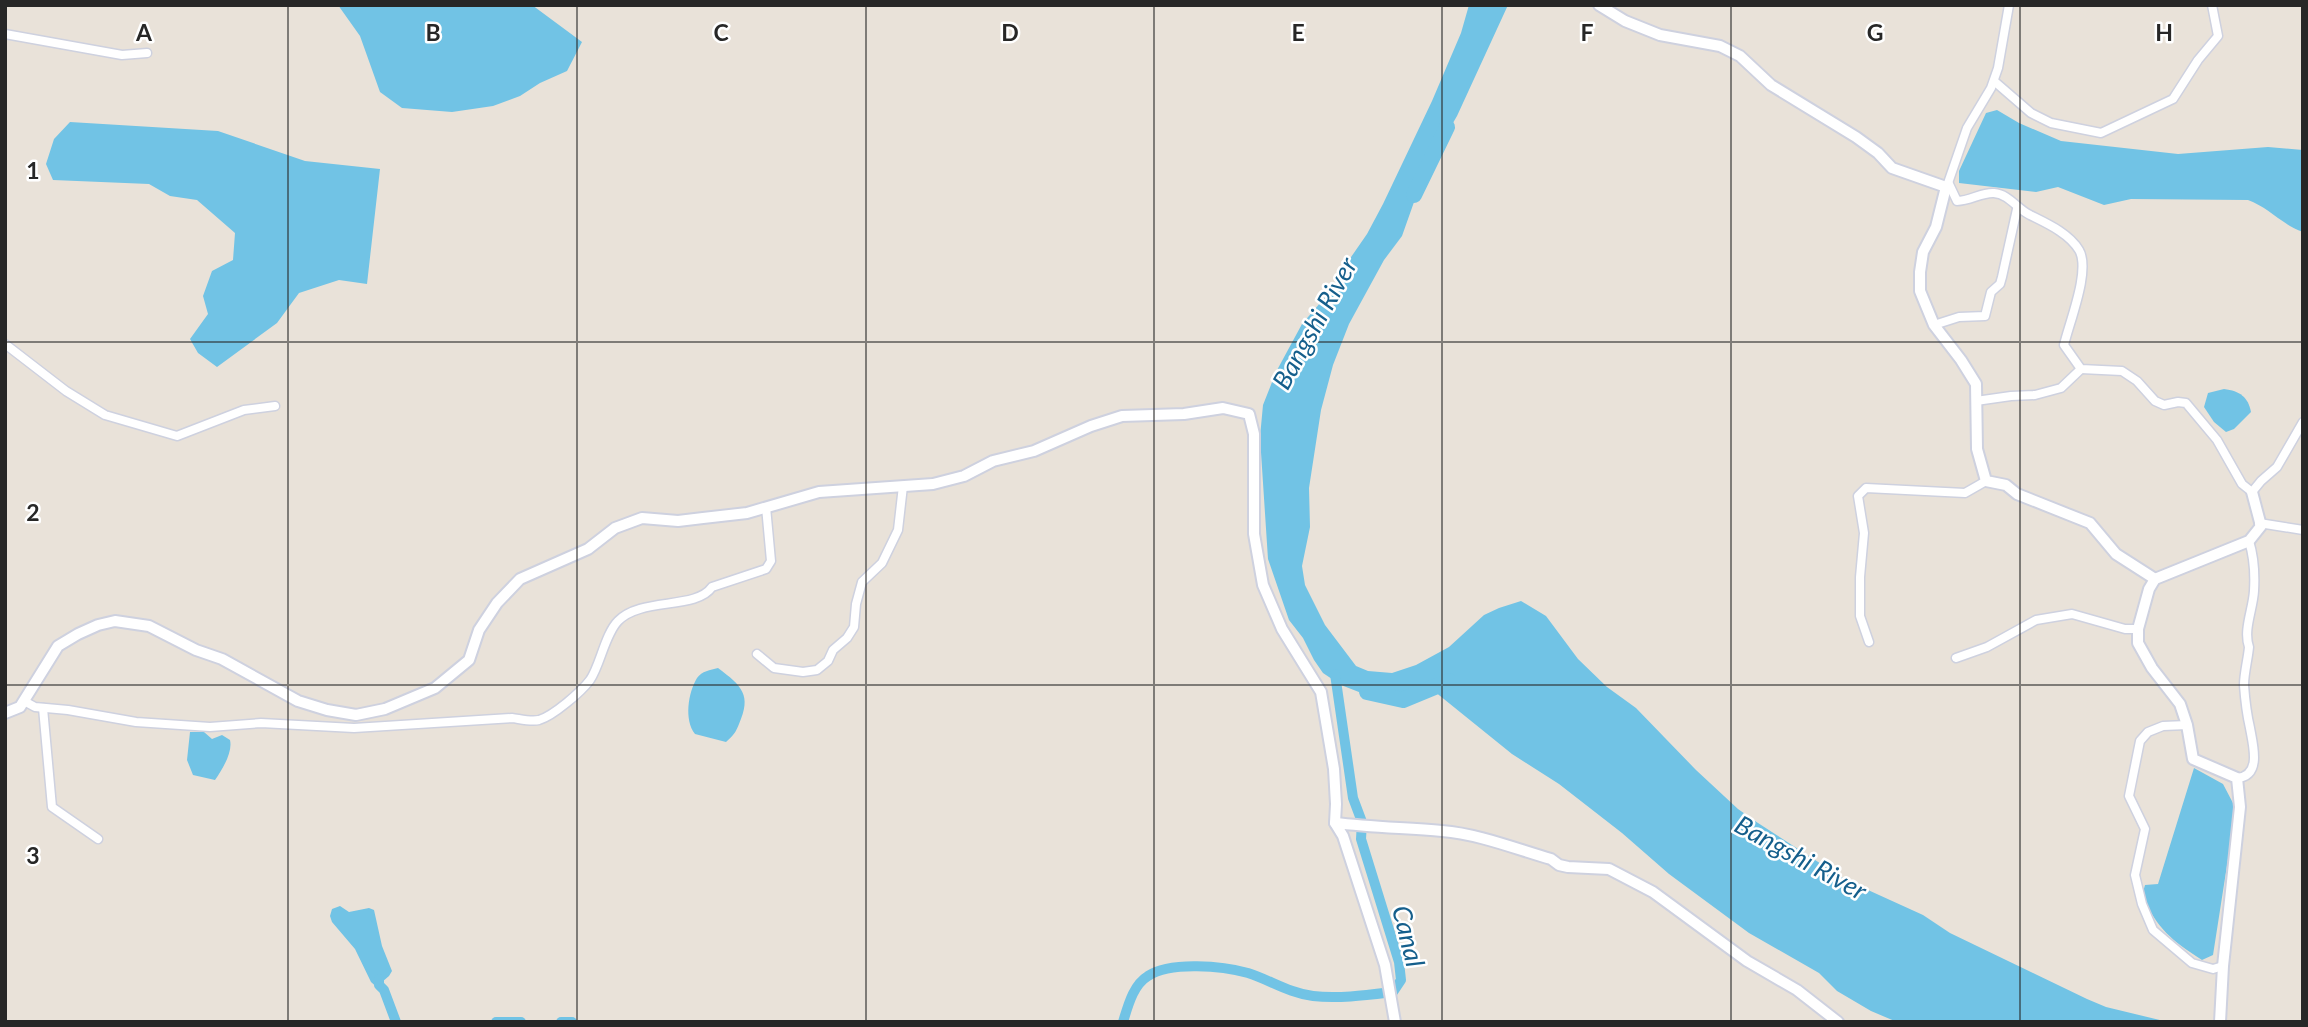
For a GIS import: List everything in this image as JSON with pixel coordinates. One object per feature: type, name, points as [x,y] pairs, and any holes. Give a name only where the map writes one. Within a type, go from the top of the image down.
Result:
[{"type":"street","points":[[1599,5],[1625,21],[1660,35],[1720,46],[1740,55],[1771,85],[1856,137],[1892,167],[1947,186],[1957,201],[1993,192],[2008,198],[2017,209],[2051,225],[2079,250],[2082,268],[2075,312],[2064,345],[2081,369]]},
{"type":"street","points":[[1986,481],[1977,449],[1976,384],[1934,325],[1920,290],[1920,272],[1923,252],[1936,227],[1956,154],[1967,128],[1994,81],[2009,5]]},
{"type":"street","points":[[1994,81],[2031,113],[2051,123],[2101,133],[2173,99],[2198,60],[2218,36],[2212,5]]},
{"type":"street","points":[[5,34],[122,55],[147,53]]},
{"type":"street","points":[[1934,325],[1959,317],[1985,316],[1991,292],[2000,284],[2017,209]]},
{"type":"street","points":[[5,344],[66,391],[105,415],[177,436],[244,410],[275,406]]},
{"type":"street","points":[[1976,401],[2035,395],[2061,388],[2081,369],[2122,371],[2137,381],[2155,401],[2164,405],[2186,403],[2217,440],[2242,484],[2252,492],[2261,526],[2249,541],[2155,579],[2149,589],[2138,629],[2138,643],[2142,654],[2180,704],[2193,759],[2237,778],[2242,778],[2251,770],[2254,761],[2254,743],[2244,683],[2249,647],[2249,618],[2254,594],[2253,553],[2249,541]]},
{"type":"street","points":[[5,713],[20,707],[58,646],[98,625],[116,621],[149,626],[195,650],[222,659],[298,701],[356,715],[385,709],[435,688],[468,660],[479,630],[497,603],[520,579],[588,549],[615,528],[642,519],[678,521],[747,513],[819,492],[933,484],[964,476],[993,461],[1034,451],[1091,426],[1122,416],[1184,414],[1223,408],[1249,414],[1254,434],[1254,534],[1263,585],[1282,629],[1321,692],[1334,769],[1335,823],[1343,836],[1385,965],[1395,1022]]},
{"type":"street","points":[[2252,492],[2277,467],[2303,422]]},
{"type":"street","points":[[1869,642],[1860,616],[1864,533],[1858,496],[1866,488],[1965,493],[1986,481],[2006,485],[2017,494],[2090,523],[2116,554],[2155,579]]},
{"type":"street","points":[[757,654],[774,668],[803,672],[817,670],[828,661],[833,650],[847,638],[854,627],[862,582],[882,563],[898,530],[903,486]]},
{"type":"street","points":[[24,701],[35,707],[136,722],[209,727],[261,723],[354,728],[512,718],[537,721],[563,707],[590,680],[615,623],[627,613],[656,604],[674,604],[708,594],[712,587],[766,569],[771,561],[766,507]]},
{"type":"street","points":[[2259,523],[2303,530]]},
{"type":"street","points":[[1956,659],[1987,647],[2036,620],[2072,614],[2125,629],[2138,629]]},
{"type":"street","points":[[43,708],[52,807],[98,839]]},
{"type":"street","points":[[2187,725],[2163,726],[2148,732],[2140,741],[2129,796],[2145,829],[2135,876],[2142,904],[2153,930],[2192,963],[2213,969],[2223,966]]},
{"type":"street","points":[[2220,1017],[2240,807],[2237,778]]},
{"type":"street","points":[[1335,823],[1443,831],[1551,859],[1559,865],[1609,869],[1653,892],[1747,961],[1797,990],[1838,1022]]},
{"type":"water","points":[[338,5],[532,5],[582,42],[567,71],[520,96],[493,106],[452,112],[402,108],[380,92],[360,36]]},
{"type":"water","points":[[1469,5],[1508,5],[1457,116],[1425,171],[1402,236],[1384,260],[1349,324],[1333,365],[1321,410],[1309,488],[1310,527],[1302,566],[1305,585],[1325,625],[1356,666],[1368,671],[1392,673],[1416,665],[1449,647],[1484,615],[1521,601],[1546,616],[1578,659],[1607,687],[1636,708],[1738,809],[1758,823],[1846,880],[1923,915],[1950,933],[2106,1007],[2168,1022],[1897,1022],[1871,1011],[1837,991],[1819,973],[1749,933],[1669,874],[1559,784],[1512,754],[1429,687],[1416,694],[1364,694],[1341,685],[1323,673],[1314,660],[1303,638],[1289,620],[1268,559],[1260,437],[1263,405],[1276,372],[1302,324],[1333,288],[1383,204],[1432,101],[1461,33]]},
{"type":"water","points":[[1997,110],[2019,123],[2061,141],[2178,154],[2268,147],[2303,150],[2303,232],[2248,200],[2131,199],[2104,205],[2058,187],[2036,192],[1959,183],[1959,171],[1986,113]]},
{"type":"water","points":[[70,122],[218,131],[305,161],[380,169],[367,284],[339,280],[299,293],[277,323],[217,367],[198,353],[190,339],[208,314],[203,296],[212,271],[233,260],[235,233],[197,200],[170,196],[149,184],[53,180],[46,164],[54,139]]},
{"type":"water","points":[[2224,389],[2235,391],[2242,396],[2248,402],[2251,412],[2234,429],[2226,432],[2214,422],[2204,407],[2208,393]]},
{"type":"water","points":[[718,668],[739,686],[745,706],[738,727],[726,742],[695,734],[688,714],[691,691],[697,678],[704,672]]},
{"type":"water","points":[[190,732],[204,732],[212,739],[222,735],[230,740],[224,766],[215,780],[193,775],[187,760]]},
{"type":"water","points":[[2194,768],[2223,784],[2234,805],[2213,955],[2202,960],[2166,933],[2142,896],[2145,885],[2158,884]]},
{"type":"water","points":[[340,906],[349,912],[369,908],[374,910],[382,946],[392,971],[382,982],[381,991],[371,982],[355,949],[332,922],[332,909]]},
{"type":"waterway","name":"Bangshi River","points":[[1414,195],[1447,127]]},
{"type":"waterway","name":"Canal","points":[[1123,1022],[1138,985],[1148,976],[1169,968],[1197,966],[1237,971],[1296,992],[1323,997],[1393,992],[1401,980],[1399,962],[1361,839],[1362,822],[1353,798],[1335,674]]},
{"type":"waterway","name":"Bangshi River","points":[[1367,692],[1403,700],[1449,681]]},
{"type":"waterway","points":[[379,979],[379,985],[384,990],[396,1022]]},
{"type":"waterway","points":[[496,1022],[521,1022]]},
{"type":"waterway","points":[[561,1022],[572,1022]]}]
